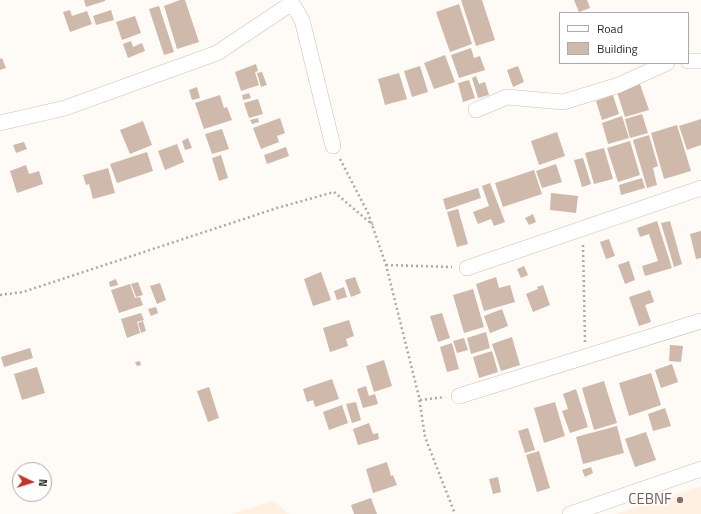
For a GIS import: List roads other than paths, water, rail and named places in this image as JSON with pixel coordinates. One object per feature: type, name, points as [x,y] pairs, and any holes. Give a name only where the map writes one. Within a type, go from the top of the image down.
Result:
[{"type":"street","points":[[0,123],[65,108],[217,53],[291,2],[302,20],[333,146]]},
{"type":"street","points":[[689,61],[701,61]]},
{"type":"street","points":[[476,110],[507,97],[563,102],[619,85],[665,64]]},
{"type":"street","points":[[467,268],[701,188]]},
{"type":"street","points":[[459,396],[701,321]]},
{"type":"street","points":[[570,514],[701,469]]},
{"type":"place","name":"CEBNF","points":[[680,500]]}]
